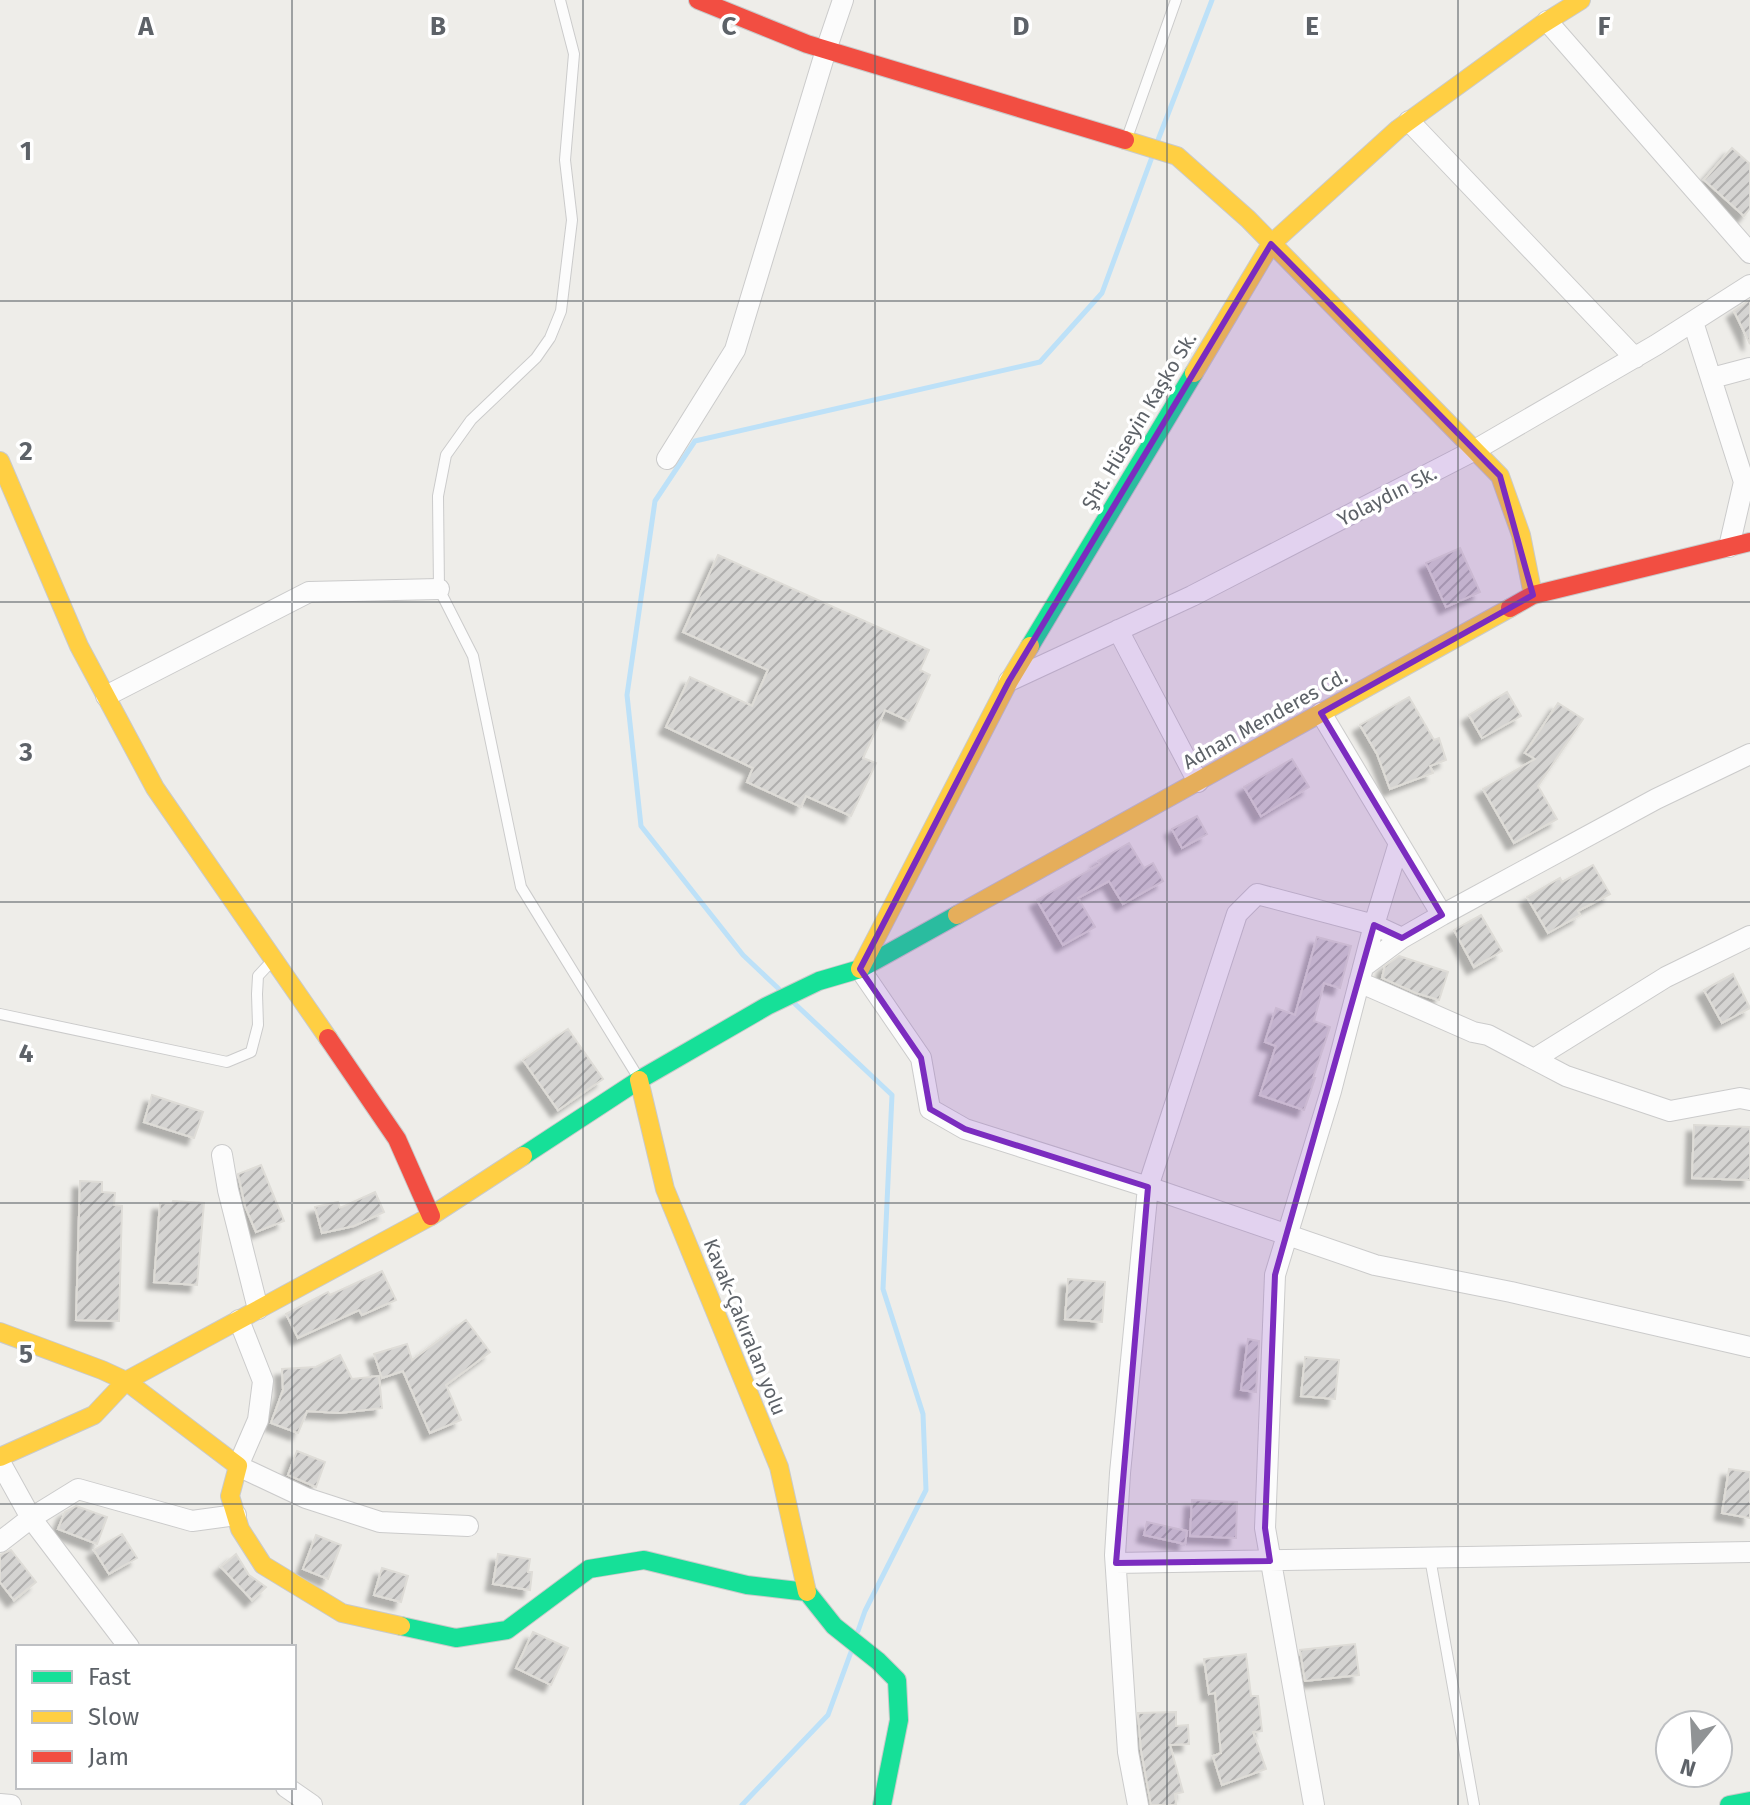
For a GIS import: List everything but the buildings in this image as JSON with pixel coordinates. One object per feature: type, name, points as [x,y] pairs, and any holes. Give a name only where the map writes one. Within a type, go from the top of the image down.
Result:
[{"type":"main road","points":[[698,0],[807,44],[1177,156],[1248,219],[1500,476],[1521,535],[1533,595]]},
{"type":"main road","name":"Şht. Hüseyin Kaşko Sk.","points":[[860,969],[1009,681],[1271,244],[1409,121],[1581,0]]},
{"type":"main road","points":[[0,461],[79,646],[155,788],[397,1139],[431,1216]]},
{"type":"main road","name":"Adnan Menderes Cd.","points":[[0,1460],[94,1415],[126,1381],[431,1216],[639,1080],[767,1006],[819,981],[860,969],[1533,595],[1750,542]]},
{"type":"main road","name":"Kavak-Çakıralan yolu","points":[[639,1080],[665,1189],[779,1467],[807,1592]]},
{"type":"main road","points":[[0,1332],[126,1381],[238,1466],[230,1496],[240,1529],[263,1565],[342,1613],[456,1638],[507,1630],[589,1569],[644,1560],[747,1585],[807,1592],[834,1626],[897,1680],[899,1720],[882,1805]]},
{"type":"main road","points":[[1729,1805],[1750,1801]]},
{"type":"street","points":[[667,459],[735,350],[843,0]]},
{"type":"street","points":[[1547,21],[1750,253]]},
{"type":"street","points":[[1409,121],[1635,358]]},
{"type":"street","name":"Yolaydın Sk.","points":[[1009,681],[1192,596],[1475,450],[1635,358],[1750,285]]},
{"type":"street","points":[[1693,322],[1744,482],[1729,547]]},
{"type":"street","points":[[1712,378],[1750,368]]},
{"type":"street","points":[[106,696],[309,592],[439,589]]},
{"type":"street","points":[[1118,630],[1198,782]]},
{"type":"street","points":[[1321,713],[1442,915]]},
{"type":"street","points":[[1361,974],[1402,938],[1442,915],[1656,799],[1750,754]]},
{"type":"street","points":[[1314,1805],[1265,1528],[1275,1275],[1331,1091],[1374,925],[1399,843]]},
{"type":"street","points":[[1138,1805],[1128,1752],[1116,1563],[1120,1473],[1148,1187],[1237,914],[1257,894],[1374,925],[1402,938]]},
{"type":"street","points":[[1534,1059],[1666,977],[1750,936]]},
{"type":"street","points":[[860,969],[921,1058],[930,1109],[965,1129],[1148,1187],[1375,1265],[1511,1292],[1750,1347]]},
{"type":"street","points":[[1361,974],[1566,1076],[1670,1111],[1740,1098],[1750,1100]]},
{"type":"street","points":[[222,1155],[258,1309]]},
{"type":"street","points":[[239,1320],[263,1381],[258,1420],[238,1466],[306,1498],[380,1522],[468,1526]]},
{"type":"street","points":[[0,1460],[31,1518],[127,1645]]},
{"type":"street","points":[[0,1542],[31,1518],[78,1489],[192,1521],[236,1515]]},
{"type":"street","points":[[1116,1563],[1750,1552]]},
{"type":"street","points":[[289,1789],[312,1805]]},
{"type":"street","points":[[0,1804],[11,1805]]},
{"type":"lane","points":[[560,0],[574,54],[565,160],[572,220],[561,311],[550,338],[536,358],[471,420],[446,455],[438,496],[439,589],[473,656],[521,887],[639,1080]]},
{"type":"lane","points":[[1133,142],[1176,0]]},
{"type":"lane","points":[[0,1014],[227,1062],[251,1052],[258,1025],[258,976],[273,960]]},
{"type":"lane","points":[[1430,1558],[1474,1805]]},
{"type":"highlighted area","points":[[1271,244],[1500,476],[1533,595],[1321,713],[1442,915],[1402,938],[1374,925],[1275,1275],[1265,1528],[1270,1561],[1116,1563],[1148,1187],[965,1129],[930,1109],[921,1058],[860,969],[1009,681]]},
{"type":"waterway","points":[[1158,140],[1212,0]]},
{"type":"waterway","points":[[780,990],[743,955],[641,826],[627,695],[655,501],[695,441],[1040,362],[1102,293],[1152,157]]},
{"type":"waterway","points":[[793,1002],[892,1095],[883,1289],[923,1414],[926,1490],[858,1631]]},
{"type":"waterway","points":[[742,1805],[828,1715],[851,1652]]},
{"type":"traffic: fast","points":[[1030,646],[1194,373]]},
{"type":"traffic: fast","points":[[523,1156],[639,1080],[767,1006],[819,981],[860,969],[957,915]]},
{"type":"traffic: fast","points":[[401,1626],[456,1638],[507,1630],[589,1569],[644,1560],[747,1585],[807,1592],[834,1626],[897,1680],[899,1720],[882,1805]]},
{"type":"traffic: fast","points":[[1729,1805],[1750,1801]]},
{"type":"traffic: slow","points":[[1194,373],[1271,244],[1398,129],[1541,25],[1581,0]]},
{"type":"traffic: slow","points":[[1125,140],[1177,156],[1248,219],[1500,476],[1521,535],[1533,595]]},
{"type":"traffic: slow","points":[[0,461],[79,646],[155,788],[328,1038]]},
{"type":"traffic: slow","points":[[957,915],[1510,608]]},
{"type":"traffic: slow","points":[[860,969],[1030,646]]},
{"type":"traffic: slow","points":[[639,1080],[665,1189],[779,1467],[807,1592]]},
{"type":"traffic: slow","points":[[0,1457],[94,1415],[126,1381],[431,1216],[523,1156]]},
{"type":"traffic: slow","points":[[0,1332],[126,1381],[238,1466],[230,1496],[240,1529],[263,1565],[342,1613],[401,1626]]},
{"type":"traffic: jam","points":[[698,0],[807,44],[1125,140]]},
{"type":"traffic: jam","points":[[1510,608],[1533,595],[1750,542]]},
{"type":"traffic: jam","points":[[328,1038],[397,1139],[431,1216]]}]
